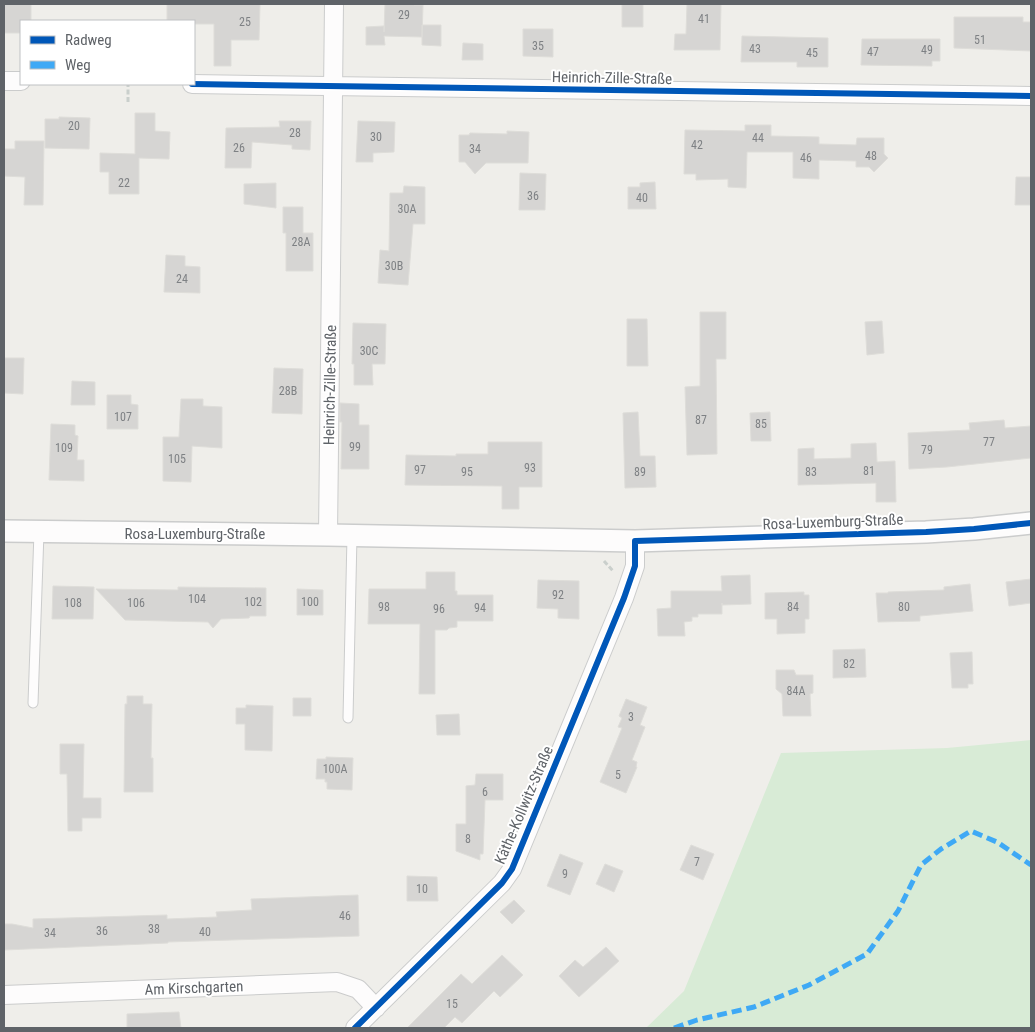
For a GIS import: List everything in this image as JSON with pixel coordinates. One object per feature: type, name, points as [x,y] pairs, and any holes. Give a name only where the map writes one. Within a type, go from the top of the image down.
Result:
[{"type":"street","name":"Heinrich-Zille-Straße","points":[[328,535],[334,4]]},
{"type":"street","points":[[4,81],[20,81]]},
{"type":"street","name":"Heinrich-Zille-Straße","points":[[195,84],[1031,96]]},
{"type":"street","name":"Rosa-Luxemburg-Straße","points":[[4,531],[635,541],[974,530],[1031,524]]},
{"type":"street","name":"Käthe-Kollwitz-Straße","points":[[354,1028],[502,883],[512,869],[624,598],[634,566],[635,541]]},
{"type":"street","name":"Am Kirschgarten","points":[[4,995],[337,982],[358,989],[376,1008]]},
{"type":"lane","points":[[33,703],[39,532]]},
{"type":"lane","points":[[348,718],[352,536]]},
{"type":"path","points":[[128,85],[128,102]]},
{"type":"green space","points":[[1031,740],[1031,1028],[646,1028],[684,991],[781,753],[947,748]]},
{"type":"building","points":[[4,4],[31,4],[31,20],[20,20],[20,33],[4,33]]},
{"type":"building","points":[[167,4],[260,4],[259,40],[231,40],[231,66],[214,66],[214,24],[195,24],[195,20],[167,20]]},
{"type":"building","points":[[385,4],[423,5],[422,37],[384,36],[385,45],[366,45],[366,27],[384,26],[384,32]]},
{"type":"building","points":[[622,4],[643,4],[643,27],[622,27]]},
{"type":"building","points":[[687,4],[721,4],[720,50],[674,50],[675,34],[686,34]]},
{"type":"building","points":[[954,17],[1023,17],[1023,22],[1031,22],[1031,51],[954,48]]},
{"type":"building","points":[[422,25],[441,25],[441,46],[422,45]]},
{"type":"building","points":[[523,29],[553,29],[553,57],[523,56]]},
{"type":"building","points":[[742,36],[828,38],[828,67],[797,67],[797,62],[741,62]]},
{"type":"building","points":[[862,39],[940,39],[940,61],[932,61],[932,66],[861,65]]},
{"type":"building","points":[[463,43],[483,44],[483,60],[462,60]]},
{"type":"building","points":[[135,113],[155,113],[155,131],[170,132],[169,159],[139,158],[139,194],[109,194],[109,172],[100,172],[100,153],[135,154]]},
{"type":"building","points":[[59,117],[90,118],[89,149],[45,148],[45,119],[59,119]]},
{"type":"building","points":[[279,121],[311,121],[310,150],[292,149],[292,145],[252,142],[251,168],[225,168],[226,128],[280,127]]},
{"type":"building","points":[[358,121],[395,122],[394,152],[373,153],[373,162],[356,162]]},
{"type":"building","points":[[745,125],[771,125],[771,136],[819,137],[819,144],[856,145],[857,138],[884,138],[884,154],[888,158],[874,172],[869,167],[856,167],[856,161],[819,160],[819,179],[793,178],[793,152],[747,152],[746,188],[728,187],[728,179],[696,180],[696,174],[684,174],[685,130],[745,131]]},
{"type":"building","points":[[507,131],[529,132],[528,163],[486,163],[475,174],[465,162],[459,162],[459,135],[469,135],[470,133],[507,134]]},
{"type":"building","points":[[15,141],[44,141],[43,205],[24,205],[25,177],[4,176],[4,149],[15,149]]},
{"type":"building","points":[[520,173],[546,174],[545,210],[519,210]]},
{"type":"building","points":[[1016,177],[1031,177],[1031,205],[1015,205]]},
{"type":"building","points":[[655,182],[656,209],[628,209],[628,187],[640,187],[640,183]]},
{"type":"building","points":[[276,183],[276,208],[244,204],[244,184]]},
{"type":"building","points":[[404,186],[425,187],[425,224],[413,224],[408,285],[378,283],[380,250],[389,251],[390,193],[403,193]]},
{"type":"building","points":[[283,207],[303,207],[303,233],[313,233],[313,271],[286,271],[286,233],[283,233]]},
{"type":"building","points":[[166,255],[185,256],[185,266],[200,267],[200,293],[164,292]]},
{"type":"building","points":[[700,312],[726,312],[726,359],[716,359],[717,454],[687,455],[685,387],[700,386]]},
{"type":"building","points":[[627,319],[647,319],[648,366],[627,366]]},
{"type":"building","points":[[882,321],[884,353],[867,355],[865,322]]},
{"type":"building","points":[[353,323],[386,324],[385,364],[372,364],[373,385],[354,385],[354,364],[352,364]]},
{"type":"building","points":[[4,358],[24,358],[23,394],[4,393]]},
{"type":"building","points":[[274,368],[303,369],[302,414],[272,413]]},
{"type":"building","points":[[72,381],[95,382],[95,405],[71,405]]},
{"type":"building","points":[[107,395],[131,395],[131,404],[138,405],[138,429],[107,429]]},
{"type":"building","points":[[181,399],[203,399],[203,406],[222,407],[222,448],[192,446],[191,482],[163,481],[163,437],[179,437]]},
{"type":"building","points":[[340,403],[359,404],[359,425],[369,425],[369,469],[341,469],[342,422],[340,422]]},
{"type":"building","points":[[638,412],[640,456],[655,456],[656,487],[625,488],[623,413]]},
{"type":"building","points":[[770,412],[771,441],[751,441],[750,413]]},
{"type":"building","points":[[1004,420],[1005,428],[1031,426],[1031,458],[909,469],[908,433],[970,430],[969,423]]},
{"type":"building","points":[[51,424],[75,425],[75,435],[78,436],[77,460],[84,460],[84,481],[49,480]]},
{"type":"building","points":[[488,442],[542,442],[542,487],[519,487],[519,509],[502,509],[502,486],[405,485],[406,455],[456,456],[456,454],[488,454]]},
{"type":"building","points":[[876,443],[877,462],[895,461],[896,502],[876,502],[876,483],[798,485],[798,449],[814,448],[814,459],[851,458],[851,444]]},
{"type":"building","points":[[426,572],[455,572],[455,591],[457,591],[457,595],[493,595],[493,621],[457,621],[457,627],[447,630],[435,630],[435,694],[419,694],[420,624],[368,624],[369,589],[426,589]]},
{"type":"building","points":[[750,575],[751,604],[722,605],[722,614],[698,614],[698,617],[692,617],[692,621],[684,622],[685,636],[658,636],[657,609],[671,608],[671,591],[722,591],[721,576]]},
{"type":"building","points":[[1031,579],[1031,603],[1009,606],[1006,582]]},
{"type":"building","points":[[538,580],[579,581],[579,619],[558,618],[558,609],[537,608]]},
{"type":"building","points":[[970,584],[973,611],[920,616],[920,621],[878,622],[876,593],[944,590],[944,587]]},
{"type":"building","points":[[53,586],[94,587],[93,619],[52,619]]},
{"type":"building","points":[[178,587],[266,588],[266,616],[221,619],[213,628],[208,622],[125,620],[96,589],[178,590]]},
{"type":"building","points":[[297,589],[323,590],[323,615],[297,615]]},
{"type":"building","points":[[804,592],[804,595],[809,595],[809,619],[805,619],[805,633],[777,634],[777,619],[765,619],[765,593]]},
{"type":"building","points":[[865,649],[866,677],[833,678],[833,650]]},
{"type":"building","points":[[972,652],[973,684],[968,684],[968,688],[952,688],[950,653]]},
{"type":"building","points":[[776,670],[794,670],[796,675],[813,675],[813,693],[810,694],[811,716],[783,716],[782,694],[776,689]]},
{"type":"building","points":[[127,696],[143,696],[143,704],[152,704],[151,758],[153,758],[153,792],[124,792],[125,704],[127,704]]},
{"type":"building","points":[[293,698],[311,698],[311,716],[293,716]]},
{"type":"building","points":[[626,699],[647,707],[640,725],[645,727],[632,760],[637,762],[637,767],[626,793],[600,782],[622,728],[618,727],[622,718],[619,716]]},
{"type":"building","points":[[246,705],[273,706],[272,751],[245,750],[245,724],[236,724],[236,708],[246,708]]},
{"type":"building","points":[[459,714],[460,735],[437,735],[436,715]]},
{"type":"building","points":[[60,744],[84,744],[83,798],[101,798],[101,818],[82,818],[82,831],[68,831],[67,774],[60,774]]},
{"type":"building","points":[[326,757],[353,758],[352,790],[327,789],[325,779],[316,779],[317,759],[326,759]]},
{"type":"building","points":[[476,774],[503,774],[503,800],[485,800],[483,854],[480,854],[480,860],[456,851],[456,824],[466,824],[466,786],[475,785]]},
{"type":"building","points":[[691,845],[714,854],[703,880],[680,870]]},
{"type":"building","points":[[560,854],[583,863],[570,895],[547,886]]},
{"type":"building","points":[[605,864],[623,871],[614,892],[596,884]]},
{"type":"building","points":[[407,876],[437,877],[438,901],[407,901]]},
{"type":"building","points":[[358,895],[359,936],[168,942],[4,950],[4,924],[33,928],[33,919],[167,915],[167,919],[217,917],[216,912],[252,910],[251,899]]},
{"type":"building","points":[[514,900],[525,911],[512,924],[500,912]]},
{"type":"building","points":[[606,947],[619,961],[579,997],[559,976],[575,960],[583,967]]},
{"type":"building","points":[[502,955],[523,975],[500,997],[494,991],[462,1023],[455,1017],[444,1028],[407,1028],[461,974],[472,984]]},
{"type":"building","points":[[179,1012],[181,1028],[127,1028],[127,1014]]},
{"type":"marked path","points":[[674,1028],[697,1020],[754,1007],[809,985],[867,954],[898,911],[921,865],[941,849],[971,831],[997,842],[1031,865]]},
{"type":"cycle path","points":[[195,84],[1031,96]]},
{"type":"cycle path","points":[[355,1028],[502,883],[512,869],[624,598],[635,566],[635,541],[926,532],[1031,523]]}]
